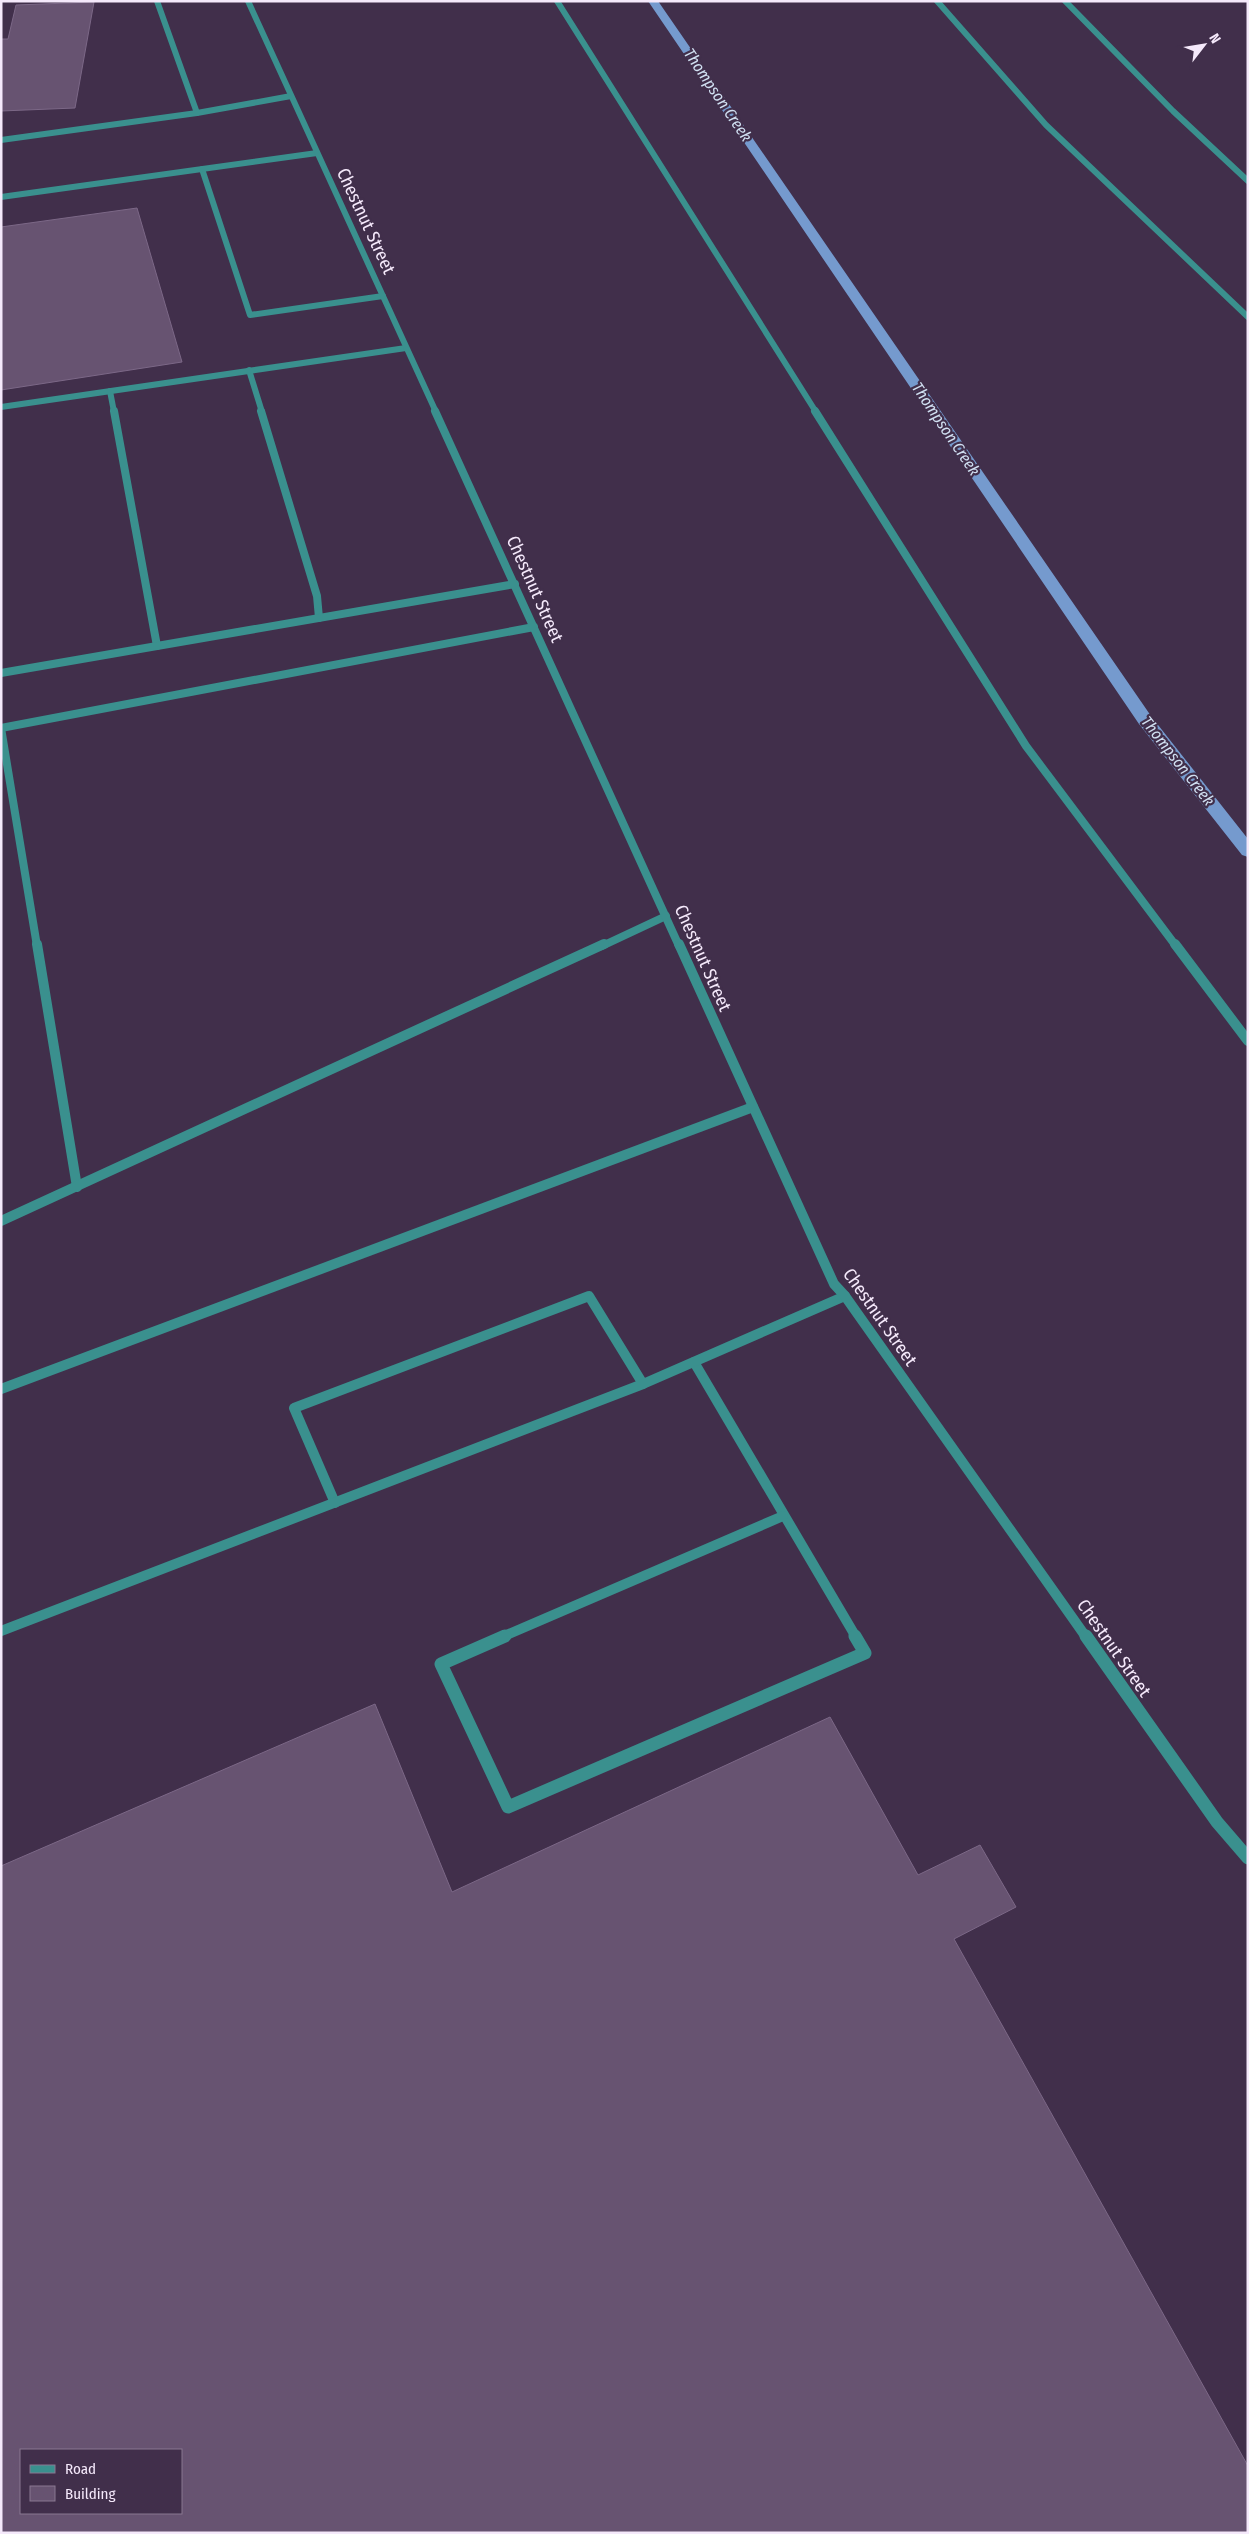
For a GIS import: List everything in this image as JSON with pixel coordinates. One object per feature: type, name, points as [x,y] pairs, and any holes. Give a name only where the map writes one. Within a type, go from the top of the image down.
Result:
[{"type":"street","points":[[157,1],[197,114]]},
{"type":"street","name":"Chestnut Street","points":[[248,1],[834,1284],[845,1296],[1211,1814],[1248,1858]]},
{"type":"street","points":[[557,1],[1026,746],[1248,1040]]},
{"type":"street","points":[[937,1],[1046,125],[1248,317]]},
{"type":"street","points":[[1065,1],[1173,111],[1248,181]]},
{"type":"street","points":[[1,140],[197,114],[292,96]]},
{"type":"street","points":[[1,197],[317,153]]},
{"type":"street","points":[[202,169],[250,315],[383,296]]},
{"type":"street","points":[[1,407],[406,348]]},
{"type":"street","points":[[249,370],[316,596],[319,618]]},
{"type":"street","points":[[110,391],[157,646]]},
{"type":"street","points":[[1,673],[515,584]]},
{"type":"street","points":[[77,1186],[1,728],[534,627]]},
{"type":"street","points":[[1,1221],[666,916]]},
{"type":"street","points":[[1,1389],[753,1107]]},
{"type":"street","points":[[335,1503],[294,1408],[589,1296],[643,1384]]},
{"type":"street","points":[[1,1631],[643,1384],[845,1296]]},
{"type":"street","points":[[694,1362],[864,1654],[508,1807],[441,1664],[783,1516]]},
{"type":"building","points":[[94,2],[75,108],[1,111],[1,39],[8,39],[16,5]]},
{"type":"building","points":[[137,208],[182,362],[1,390],[1,227]]},
{"type":"building","points":[[375,1704],[452,1892],[830,1717],[918,1875],[980,1845],[1016,1907],[954,1939],[1248,2466],[1248,2533],[1,2533],[1,1866]]},
{"type":"waterway","name":"Thompson Creek","points":[[653,1],[1145,720],[1248,851]]}]
